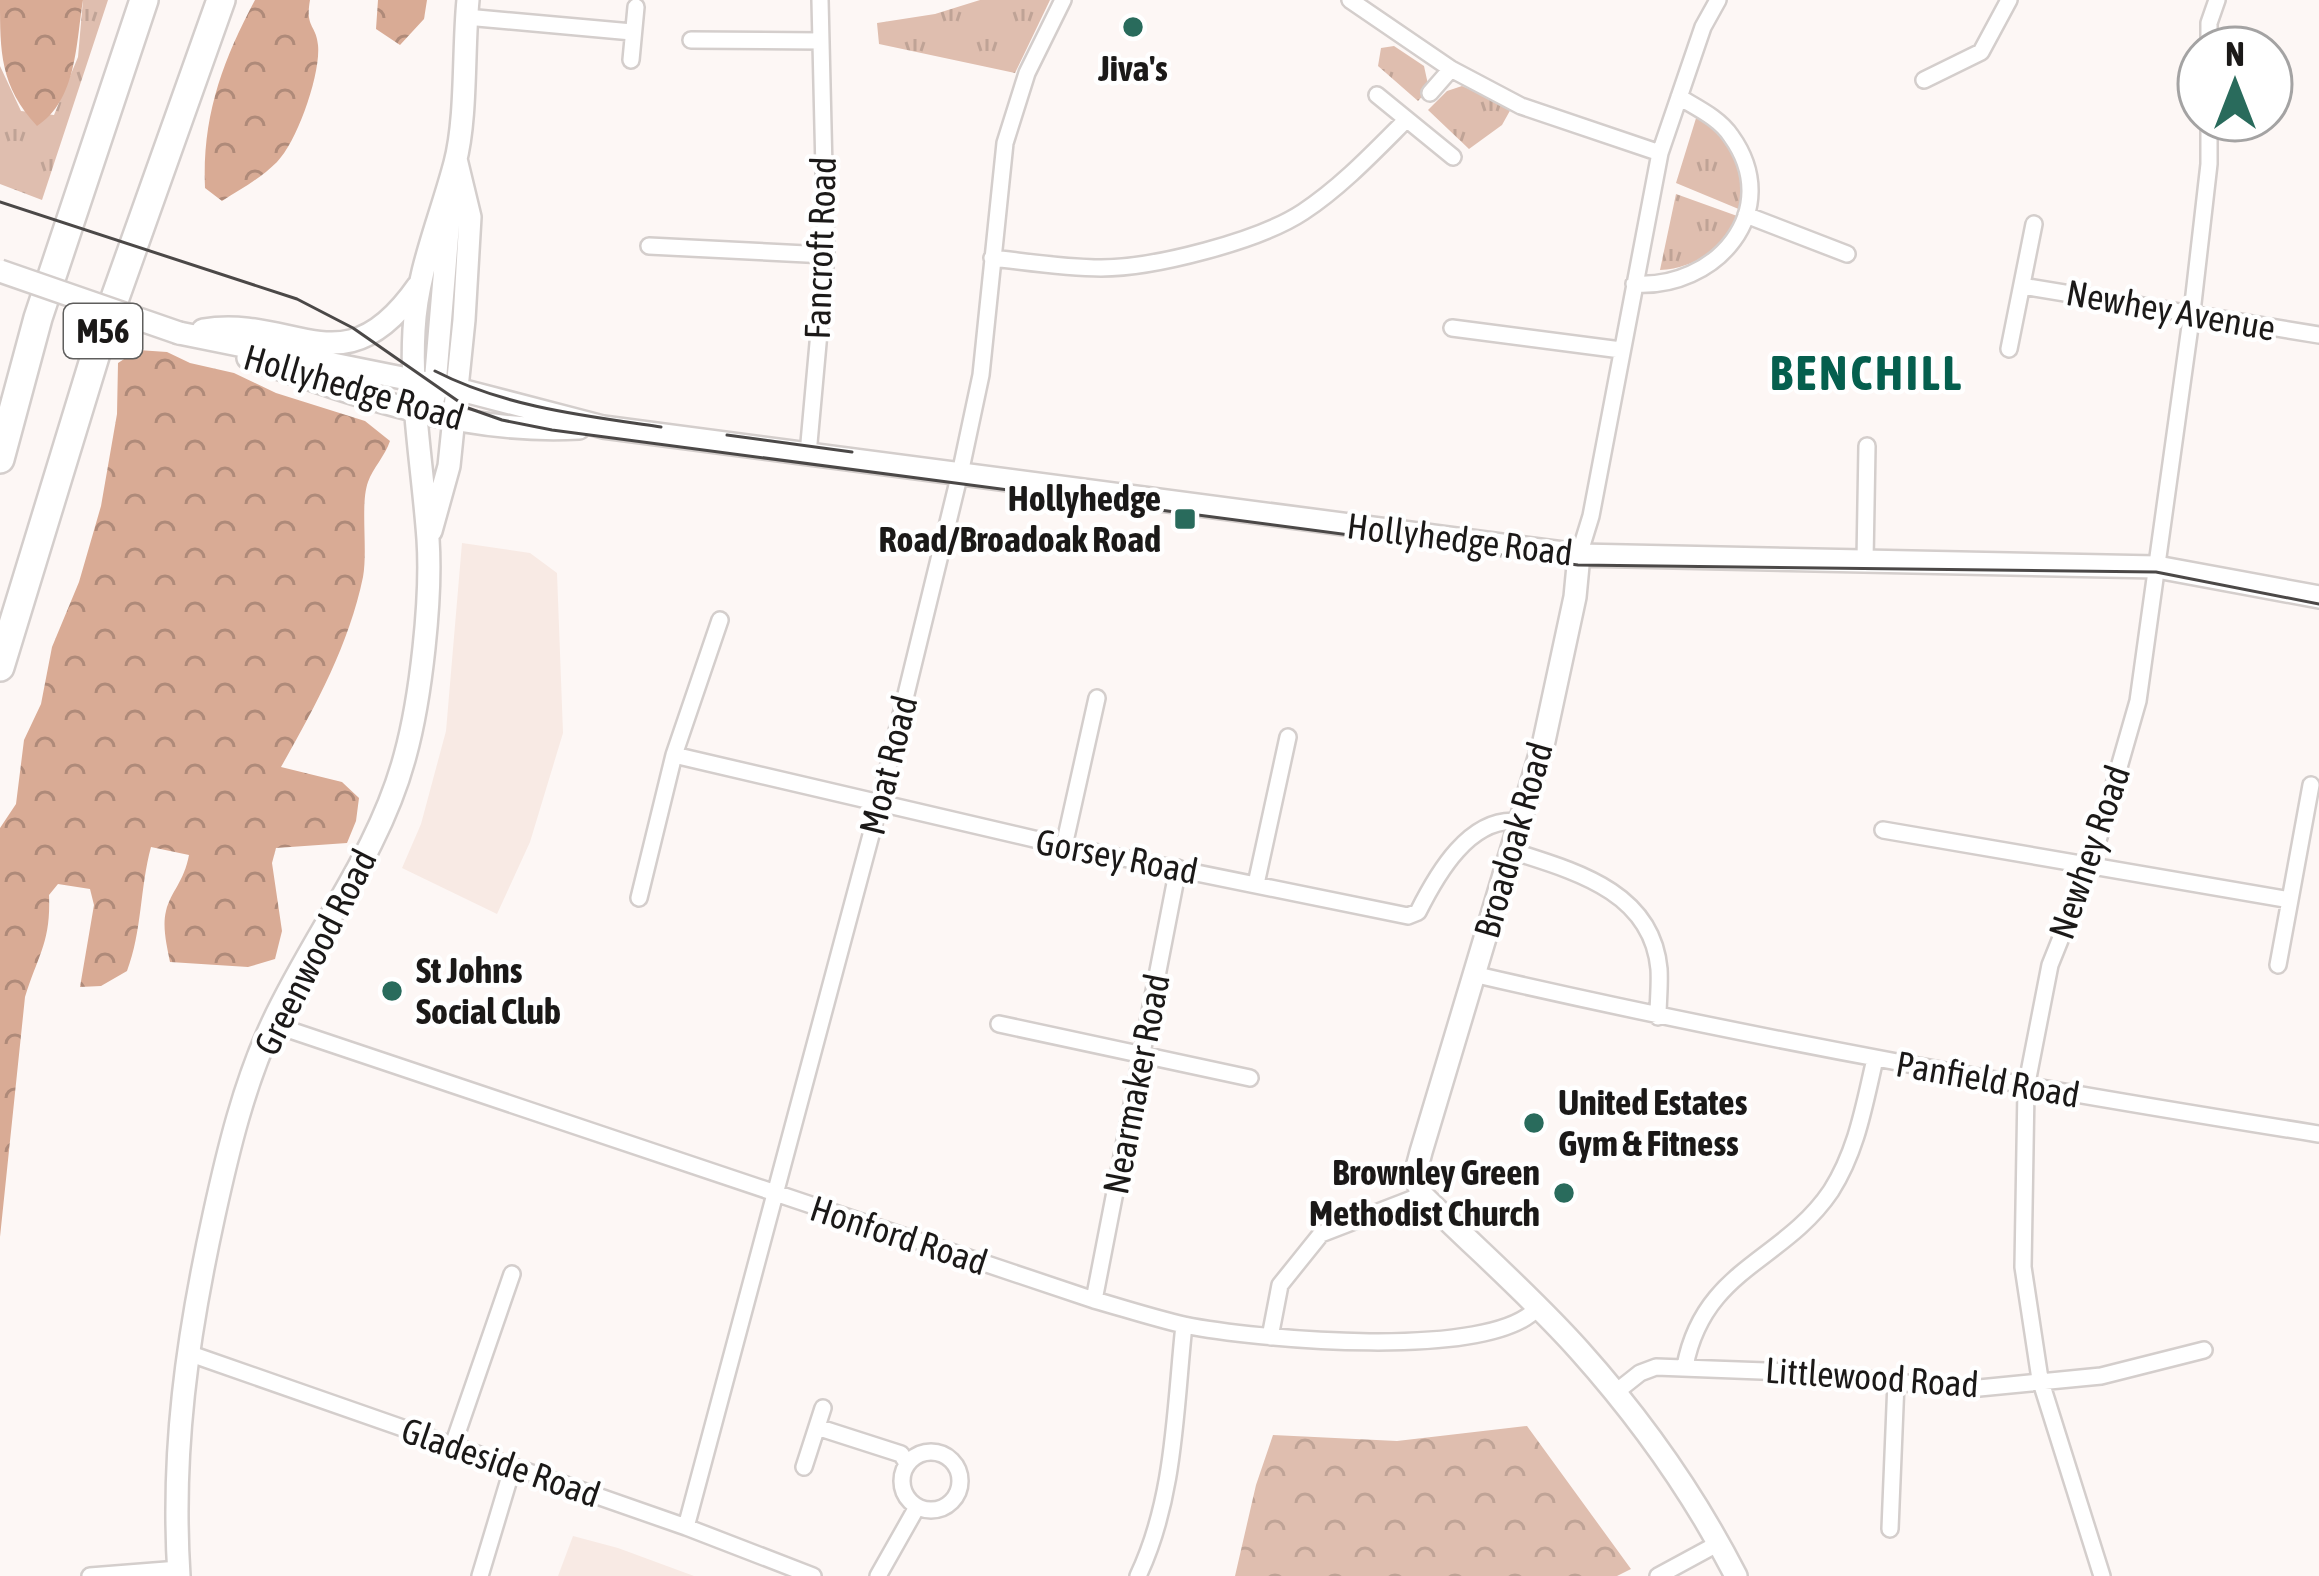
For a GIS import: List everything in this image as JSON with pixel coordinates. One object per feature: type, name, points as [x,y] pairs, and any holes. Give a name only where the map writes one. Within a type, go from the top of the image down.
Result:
[{"type":"highway","name":"M56","points":[[0,459],[38,318],[144,0]]},
{"type":"highway","name":"M56","points":[[0,667],[100,340],[221,0]]},
{"type":"street","name":"Fancroft Road","points":[[808,454],[826,255],[820,0]]},
{"type":"street","name":"Moat Road","points":[[686,1527],[879,806],[959,476],[980,375],[1005,143],[1027,73],[1063,0]]},
{"type":"street","points":[[1350,0],[1451,69],[1548,117],[1660,153]]},
{"type":"street","name":"Broadoak Road","points":[[1422,1195],[1416,1167],[1512,851],[1565,648],[1579,555],[1591,516],[1660,153],[1703,27],[1718,0]]},
{"type":"street","points":[[1924,80],[1981,52],[2009,0]]},
{"type":"street","points":[[631,60],[636,7]]},
{"type":"street","points":[[467,9],[632,32]]},
{"type":"street","name":"Greenwood Road","points":[[428,542],[449,466],[454,421],[414,328],[418,285],[456,159],[467,9]]},
{"type":"street","points":[[691,40],[821,41]]},
{"type":"street","points":[[1430,93],[1451,69]]},
{"type":"street","points":[[1377,95],[1453,157]]},
{"type":"street","points":[[1634,284],[1676,281],[1699,273],[1719,258],[1746,215],[1750,197],[1735,140],[1723,124],[1679,97]]},
{"type":"street","points":[[992,259],[1103,268],[1174,258],[1239,240],[1301,214],[1406,120]]},
{"type":"street","name":"Newhey Road","points":[[2102,1576],[2040,1379],[2023,1267],[2026,1088],[2050,965],[2090,864],[2138,700],[2192,311],[2209,144]]},
{"type":"street","points":[[436,385],[456,159]]},
{"type":"street","points":[[1746,215],[1847,254]]},
{"type":"street","points":[[2009,349],[2035,224]]},
{"type":"street","points":[[649,246],[826,255]]},
{"type":"street","name":"Hollyhedge Road","points":[[0,271],[454,421],[537,430],[604,427]]},
{"type":"street","points":[[179,333],[224,327],[321,344],[345,343],[374,332],[403,308],[418,285]]},
{"type":"street","name":"Newhey Avenue","points":[[2022,286],[2319,335]]},
{"type":"street","points":[[1452,328],[1621,350]]},
{"type":"street","name":"Hollyhedge Road","points":[[179,333],[436,385],[604,427],[1579,555],[2157,567],[2319,597]]},
{"type":"street","name":"Greenwood Road","points":[[179,1573],[175,1467],[188,1353],[221,1181],[243,1100],[272,1024],[361,865],[406,754],[418,677],[428,542],[416,410],[436,385]]},
{"type":"street","points":[[1865,561],[1868,446]]},
{"type":"street","points":[[639,898],[674,755],[720,620]]},
{"type":"street","points":[[1064,846],[1097,698]]},
{"type":"street","points":[[1256,884],[1288,737]]},
{"type":"street","name":"Gorsey Road","points":[[674,755],[879,806],[1408,916],[1418,912],[1438,872],[1454,854],[1501,823],[1520,822]]},
{"type":"street","points":[[2278,965],[2311,785]]},
{"type":"street","points":[[1883,830],[2290,900]]},
{"type":"street","points":[[1512,851],[1597,880],[1625,901],[1646,927],[1659,965],[1658,1017]]},
{"type":"street","name":"Nearmaker Road","points":[[1094,1300],[1178,868]]},
{"type":"street","name":"Panfield Road","points":[[1473,974],[1658,1017],[2026,1088],[2319,1134]]},
{"type":"street","name":"Honford Road","points":[[272,1024],[1094,1300],[1184,1325],[1270,1337],[1408,1342],[1504,1330],[1530,1317],[1538,1307]]},
{"type":"street","points":[[999,1024],[1250,1078]]},
{"type":"street","points":[[1685,1366],[1691,1334],[1722,1288],[1795,1231],[1830,1192],[1856,1146],[1875,1059]]},
{"type":"street","points":[[1270,1337],[1280,1285],[1321,1234],[1422,1195],[1538,1307],[1616,1392],[1719,1543],[1736,1576]]},
{"type":"street","points":[[453,1445],[512,1274]]},
{"type":"street","points":[[1138,1576],[1174,1456],[1184,1325]]},
{"type":"street","name":"Littlewood Road","points":[[1616,1392],[1640,1373],[1685,1366],[1970,1389],[2101,1376],[2204,1350]]},
{"type":"street","name":"Gladeside Road","points":[[188,1353],[813,1576]]},
{"type":"street","points":[[1890,1529],[1896,1382]]},
{"type":"street","points":[[804,1467],[823,1408]]},
{"type":"street","points":[[817,1427],[901,1454],[907,1463]]},
{"type":"street","points":[[924,1452],[944,1454],[958,1469],[960,1489],[949,1504],[932,1511],[917,1507],[903,1490],[907,1463],[924,1452]]},
{"type":"street","points":[[480,1576],[513,1466]]},
{"type":"street","points":[[878,1576],[917,1507]]},
{"type":"street","points":[[1658,1576],[1719,1543]]},
{"type":"street","points":[[90,1576],[179,1573]]},
{"type":"shaded area","points":[[462,543],[530,553],[557,573],[563,733],[530,842],[497,914],[402,868],[421,824],[446,731]]},
{"type":"shaded area","points":[[573,1536],[618,1548],[694,1576],[558,1576]]},
{"type":"green space","points":[[0,0],[83,0],[67,86],[50,115],[37,126],[9,82]]},
{"type":"green space","points":[[83,0],[108,0],[42,200],[0,184],[0,66],[21,111],[54,115],[78,57]]},
{"type":"green space","points":[[255,0],[310,0],[309,16],[318,45],[316,73],[300,124],[285,152],[264,173],[222,201],[205,188],[207,137],[224,68]]},
{"type":"green space","points":[[378,0],[427,0],[424,19],[400,45],[376,29]]},
{"type":"green space","points":[[980,0],[1050,0],[1015,73],[879,44],[877,23],[935,14]]},
{"type":"green space","points":[[1394,46],[1424,66],[1429,89],[1418,101],[1378,66],[1381,48]]},
{"type":"green space","points":[[1462,86],[1512,107],[1502,125],[1469,149],[1428,110],[1447,91]]},
{"type":"green space","points":[[1697,115],[1720,132],[1736,154],[1744,181],[1741,210],[1676,183]]},
{"type":"green space","points":[[1676,194],[1740,217],[1707,254],[1660,270]]},
{"type":"green space","points":[[138,350],[167,352],[190,363],[234,373],[276,393],[365,421],[390,441],[366,491],[363,577],[349,627],[281,767],[342,782],[359,798],[356,821],[347,843],[276,848],[272,863],[282,931],[275,959],[248,967],[170,962],[165,917],[189,855],[151,847],[127,971],[101,986],[80,987],[94,905],[90,889],[58,884],[49,895],[46,937],[25,997],[0,1237],[0,828],[16,804],[24,740],[41,704],[52,647],[79,582],[101,506],[117,414],[118,363]]},
{"type":"green space","points":[[1527,1426],[1631,1569],[1617,1576],[1235,1576],[1273,1435],[1397,1441]]},
{"type":"tram line","points":[[0,202],[297,299],[353,328],[468,408],[552,430],[1578,565],[2156,572],[2319,604]]},
{"type":"tram line","points":[[435,371],[517,402],[661,427]]},
{"type":"tram line","points":[[727,435],[852,452]]},
{"type":"place","name":"Jiva's","points":[[1133,27]]},
{"type":"place","name":"Hollyhedge Road/Broadoak Road","points":[[1185,519]]},
{"type":"place","name":"St Johns Social Club","points":[[392,991]]},
{"type":"place","name":"United Estates Gym & Fitness","points":[[1534,1123]]},
{"type":"place","name":"Brownley Green Methodist Church","points":[[1564,1193]]},
{"type":"district","name":"BENCHILL","points":[[1867,372]]}]
